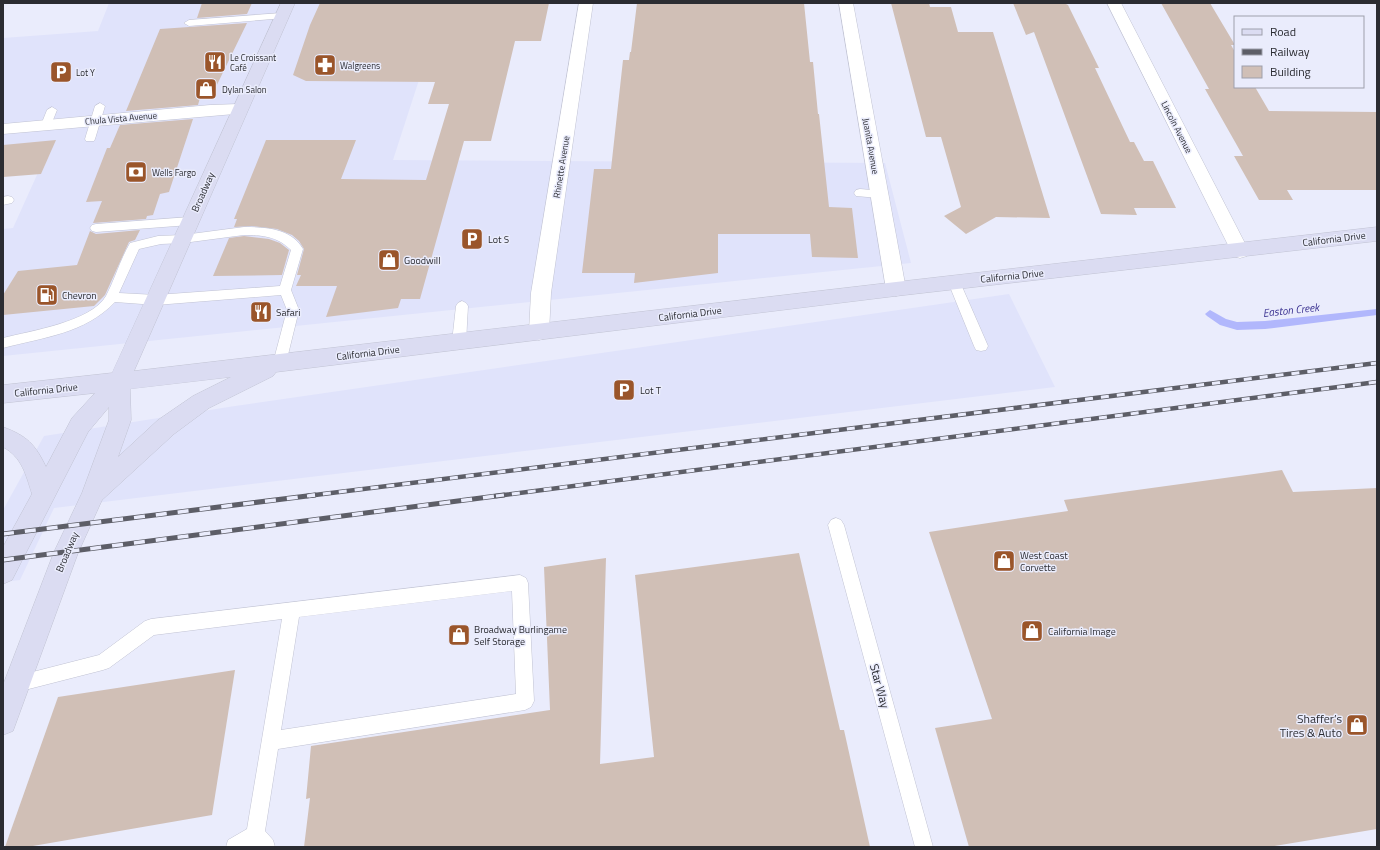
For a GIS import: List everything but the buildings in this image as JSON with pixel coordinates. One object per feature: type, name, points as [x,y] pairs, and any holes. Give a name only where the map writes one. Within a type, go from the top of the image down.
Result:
[{"type":"main road","name":"Broadway","points":[[3,572],[80,425],[119,381],[285,10]]},
{"type":"main road","name":"California Drive","points":[[3,394],[459,342],[954,282],[1377,234]]},
{"type":"main road","points":[[93,494],[166,427],[201,402],[280,363]]},
{"type":"main road","name":"Broadway","points":[[8,704],[66,552],[93,494],[120,420],[119,381]]},
{"type":"main road","points":[[3,437],[24,448],[35,466],[43,494]]},
{"type":"street","name":"Rhinette Avenue","points":[[539,332],[541,293],[586,3]]},
{"type":"street","name":"Juanita Avenue","points":[[846,3],[896,289]]},
{"type":"street","name":"Lincoln Avenue","points":[[1114,3],[1240,250]]},
{"type":"street","name":"Chula Vista Avenue","points":[[3,129],[46,125],[98,113],[240,109]]},
{"type":"lane","points":[[188,23],[285,10]]},
{"type":"lane","points":[[46,125],[52,110]]},
{"type":"lane","points":[[90,139],[98,113]]},
{"type":"lane","points":[[860,193],[879,194]]},
{"type":"lane","points":[[96,228],[252,230],[285,237],[297,249],[285,290],[293,310],[280,363]]},
{"type":"lane","points":[[3,343],[53,332],[79,322],[97,312],[112,297],[134,246],[161,240],[186,230]]},
{"type":"lane","points":[[954,282],[981,346]]},
{"type":"lane","points":[[112,297],[156,300],[285,290]]},
{"type":"lane","points":[[459,342],[462,306]]},
{"type":"lane","name":"Star Way","points":[[836,525],[924,847]]},
{"type":"lane","points":[[8,704],[103,662],[151,627],[520,583],[525,701],[270,742]]},
{"type":"lane","points":[[235,847],[260,840],[270,742],[292,610]]},
{"type":"shaded area","points":[[109,3],[444,3],[393,160],[885,163],[911,263],[3,356],[3,229],[13,228],[50,146],[3,148],[3,38],[98,31]]},
{"type":"shaded area","name":"Lot T","points":[[1009,294],[1055,387],[54,508],[20,580],[3,582],[3,510],[44,436],[235,406]]},
{"type":"waterway","name":"Easton Creek","points":[[1210,314],[1223,322],[1237,326],[1265,325],[1377,312]]},
{"type":"railway","points":[[307,496],[1377,363]]},
{"type":"railway","points":[[496,496],[1377,382]]},
{"type":"railway","points":[[307,496],[315,495]]},
{"type":"railway","points":[[3,560],[504,495]]},
{"type":"railway","points":[[3,534],[307,496]]},
{"type":"place","name":"Le Croissant Café","points":[[215,62]]},
{"type":"place","name":"Walgreens","points":[[325,65]]},
{"type":"place","name":"Lot Y","points":[[61,72]]},
{"type":"place","name":"Dylan Salon","points":[[206,89]]},
{"type":"place","name":"Wells Fargo","points":[[136,172]]},
{"type":"place","name":"Lot S","points":[[472,239]]},
{"type":"place","name":"Goodwill","points":[[389,260]]},
{"type":"place","name":"Chevron","points":[[47,295]]},
{"type":"place","name":"Safari","points":[[261,312]]},
{"type":"place","name":"Lot T","points":[[624,390]]},
{"type":"place","name":"West Coast Corvette","points":[[1004,561]]},
{"type":"place","name":"California Image","points":[[1032,631]]},
{"type":"place","name":"Broadway Burlingame Self Storage","points":[[459,635]]},
{"type":"place","name":"Shaffer’s Tires & Auto","points":[[1357,725]]}]
